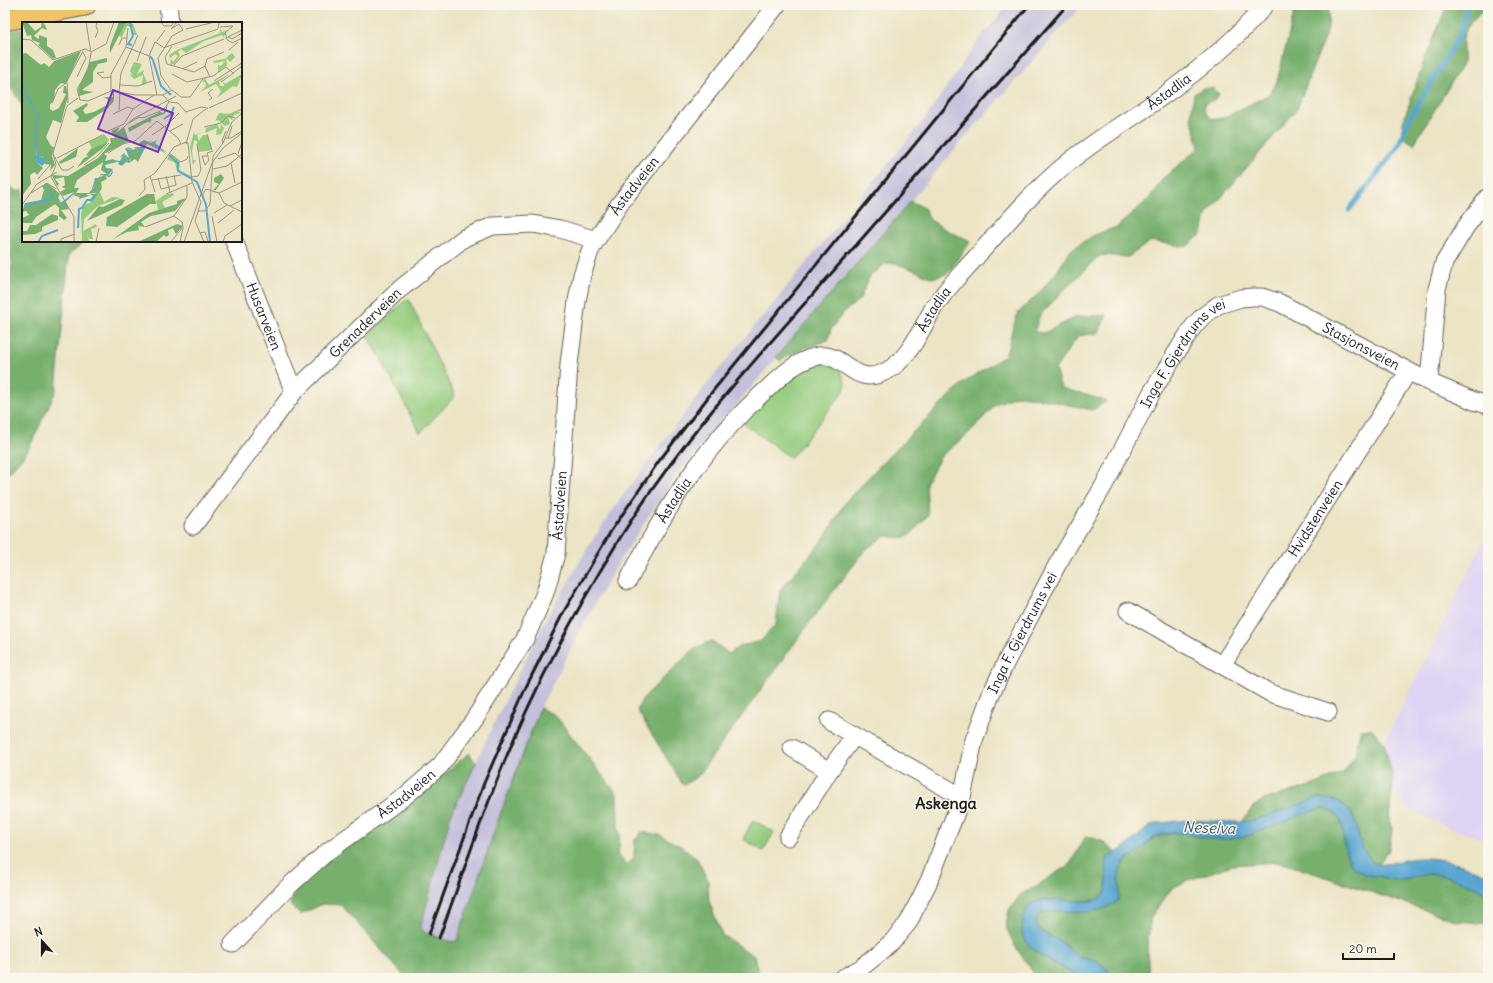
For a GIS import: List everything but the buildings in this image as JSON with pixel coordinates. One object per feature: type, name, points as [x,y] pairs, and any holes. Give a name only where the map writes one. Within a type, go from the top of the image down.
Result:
[{"type":"main road","points":[[5,20],[85,5]]},
{"type":"street","points":[[168,5],[170,22]]},
{"type":"street","name":"Åstadveien","points":[[233,944],[289,886],[327,852],[404,797],[440,766],[475,718],[525,639],[545,593],[556,554],[559,530],[564,433],[574,327],[582,275],[590,251],[621,202],[777,5]]},
{"type":"street","name":"Åstadlia","points":[[628,581],[644,549],[670,505],[700,461],[736,418],[778,378],[789,369],[817,356],[835,358],[859,375],[869,376],[881,373],[893,367],[913,343],[946,289],[1022,206],[1068,163],[1095,141],[1166,94],[1212,59],[1249,24],[1265,5]]},
{"type":"street","points":[[1429,382],[1437,289],[1444,263],[1465,228],[1488,197]]},
{"type":"street","name":"Grenaderveien","points":[[193,526],[294,392],[400,289],[464,238],[493,226],[533,224],[560,229],[596,240]]},
{"type":"street","name":"Husarveien","points":[[234,242],[294,392]]},
{"type":"street","name":"Stasjonsveien","points":[[1232,300],[1241,298],[1262,298],[1280,303],[1408,372],[1429,382],[1488,405]]},
{"type":"street","name":"Inga F. Gjerdrums vei","points":[[843,978],[861,968],[877,955],[892,942],[908,923],[929,881],[962,797],[974,740],[1007,660],[1057,565],[1103,487],[1152,392],[1193,327],[1209,311],[1218,305],[1232,300]]},
{"type":"street","name":"Hvidstenveien","points":[[1222,665],[1408,372]]},
{"type":"street","points":[[1128,611],[1270,693],[1328,712]]},
{"type":"street","points":[[829,721],[962,797]]},
{"type":"street","points":[[788,837],[829,771],[854,736]]},
{"type":"street","points":[[792,748],[829,771]]},
{"type":"shaded area","points":[[1008,5],[1082,5],[955,149],[677,474],[620,560],[594,605],[540,708],[497,823],[457,941],[451,942],[423,932],[421,926],[450,817],[539,632],[590,544],[621,498],[702,390],[924,120],[978,41]]},
{"type":"shaded area","points":[[5,256],[13,262],[5,293]]},
{"type":"shaded area","points":[[1488,532],[1488,841],[1454,830],[1409,809],[1392,791],[1393,780],[1384,743]]},
{"type":"green space","points":[[1296,5],[1329,5],[1328,28],[1297,109],[1206,215],[1202,234],[1186,247],[1151,241],[1128,257],[1101,255],[1040,315],[1034,332],[1044,333],[1076,317],[1107,315],[1098,333],[1078,336],[1055,369],[1061,388],[1107,401],[1092,410],[1038,398],[1015,396],[996,404],[969,433],[941,456],[926,483],[928,515],[911,534],[902,538],[885,536],[866,549],[818,611],[698,776],[683,785],[637,710],[643,698],[695,648],[712,641],[729,654],[740,646],[761,641],[776,624],[780,590],[823,540],[847,500],[962,384],[1006,355],[1018,313],[1040,292],[1056,273],[1071,250],[1094,235],[1117,227],[1149,199],[1163,178],[1199,148],[1191,116],[1194,94],[1203,88],[1213,88],[1219,94],[1215,100],[1205,103],[1204,109],[1208,116],[1214,119],[1223,118],[1268,95],[1277,82]]},
{"type":"green space","points":[[1447,5],[1487,5],[1467,28],[1463,38],[1463,63],[1414,144],[1401,136],[1403,122],[1423,64]]},
{"type":"green space","points":[[22,29],[22,105],[8,83],[5,84],[5,32]]},
{"type":"green space","points":[[5,184],[19,192],[22,190],[22,242],[84,242],[69,254],[56,391],[27,452],[5,477],[5,293],[13,262],[5,256]]},
{"type":"green space","points":[[911,201],[924,208],[930,220],[948,231],[971,241],[948,273],[933,278],[896,263],[885,264],[870,276],[860,299],[844,312],[831,329],[828,340],[795,352],[780,361],[776,357]]},
{"type":"green space","points":[[408,298],[455,396],[420,433],[368,335]]},
{"type":"green space","points":[[819,362],[837,368],[842,374],[846,385],[843,392],[791,458],[743,423],[799,371]]},
{"type":"green space","points":[[540,708],[555,715],[617,794],[618,827],[620,835],[618,856],[627,864],[634,858],[635,840],[642,832],[659,835],[682,847],[696,857],[708,880],[709,901],[722,935],[754,956],[758,972],[757,978],[406,978],[341,905],[322,904],[300,915],[290,905],[299,883],[366,832],[411,802],[469,753],[476,763],[450,817],[421,926],[423,932],[451,942],[457,941],[497,823]]},
{"type":"green space","points":[[1372,729],[1384,743],[1393,780],[1389,819],[1392,829],[1389,850],[1378,864],[1367,857],[1359,839],[1355,820],[1318,798],[1255,820],[1242,822],[1253,807],[1263,800],[1314,785],[1344,772],[1355,756],[1360,730]]},
{"type":"green space","points":[[1320,808],[1328,809],[1340,818],[1344,827],[1344,844],[1368,875],[1382,877],[1437,874],[1466,882],[1477,887],[1488,896],[1488,924],[1458,921],[1280,862],[1233,865],[1189,880],[1172,888],[1151,917],[1147,947],[1149,978],[1111,978],[1108,971],[1098,962],[1080,957],[1064,944],[1041,931],[1036,923],[1041,914],[1048,912],[1086,912],[1104,908],[1118,878],[1118,873],[1121,867],[1130,857],[1139,852],[1155,837],[1177,833],[1245,837]]},
{"type":"green space","points":[[753,820],[774,832],[763,851],[743,839]]},
{"type":"green space","points":[[1086,836],[1102,841],[1116,853],[1107,858],[1107,889],[1105,895],[1096,900],[1029,905],[1043,958],[1083,978],[1037,978],[1015,946],[1006,927],[1009,910],[1020,895],[1070,864]]},
{"type":"water","name":"Neselva","points":[[1318,798],[1325,798],[1338,802],[1348,809],[1355,821],[1362,847],[1373,862],[1377,864],[1386,864],[1409,859],[1430,858],[1459,864],[1488,876],[1488,896],[1472,885],[1439,875],[1429,874],[1409,879],[1393,880],[1364,874],[1353,867],[1348,858],[1339,818],[1332,811],[1320,808],[1245,837],[1232,839],[1211,839],[1175,833],[1161,835],[1147,843],[1137,854],[1130,857],[1121,867],[1119,876],[1119,899],[1113,905],[1095,911],[1086,912],[1049,912],[1038,917],[1036,923],[1042,932],[1059,941],[1080,957],[1093,960],[1100,964],[1107,970],[1111,978],[1090,979],[1080,977],[1040,955],[1024,938],[1022,932],[1024,913],[1027,908],[1034,903],[1042,900],[1086,901],[1095,900],[1103,896],[1107,884],[1107,858],[1121,850],[1152,825],[1190,820],[1242,822],[1255,820]]},
{"type":"waterway","points":[[1349,210],[1398,147],[1408,121],[1461,33],[1467,5]]},
{"type":"railway","points":[[429,934],[484,783],[526,687],[563,613],[611,531],[659,461],[712,392],[1029,5]]},
{"type":"railway","points":[[439,938],[494,788],[535,692],[584,599],[642,504],[665,471],[741,376],[1067,5]]},
{"type":"district","name":"Askenga","points":[[946,803]]}]
